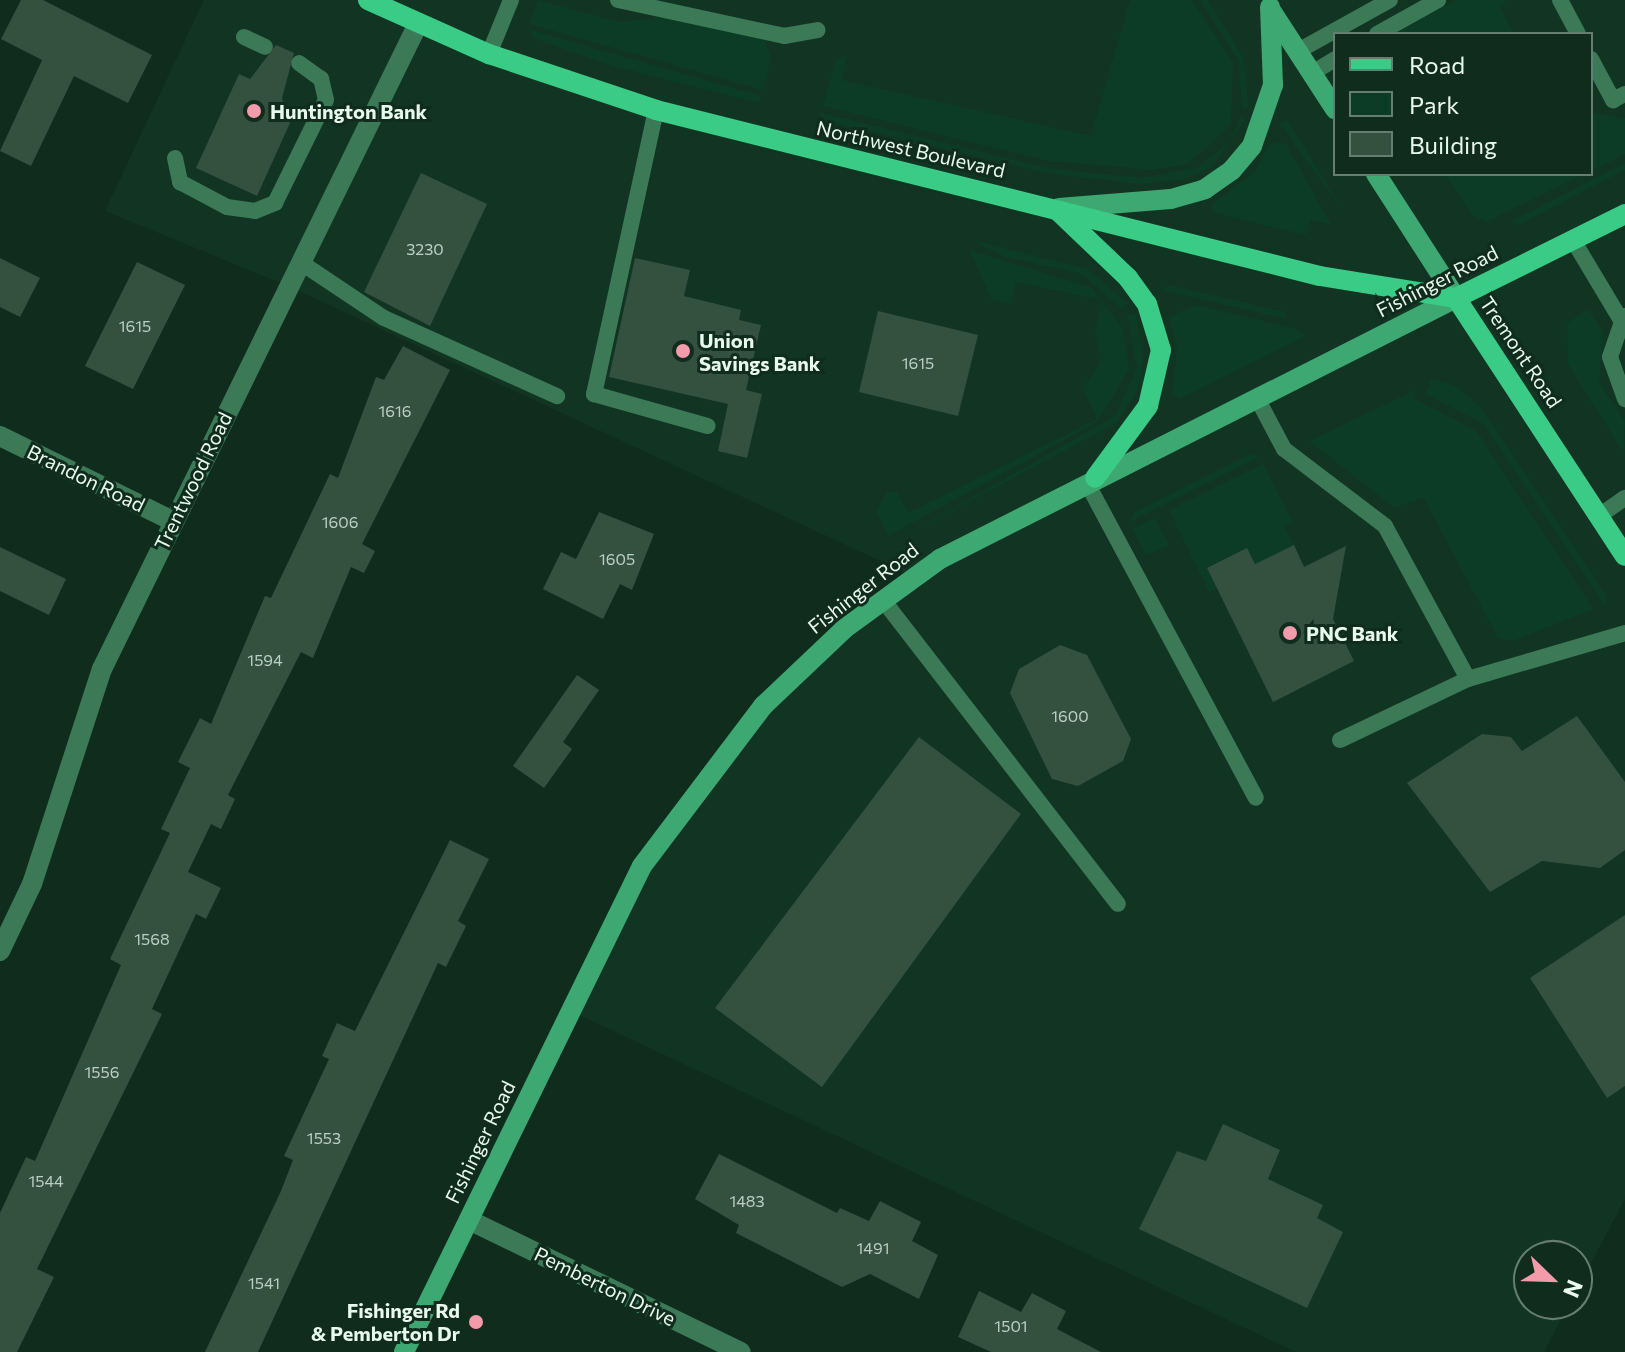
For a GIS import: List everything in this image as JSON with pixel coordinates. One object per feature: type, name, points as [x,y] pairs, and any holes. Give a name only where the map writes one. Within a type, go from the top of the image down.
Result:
[{"type":"main road","name":"Northwest Boulevard","points":[[368,0],[489,54],[656,110],[1320,276],[1456,298]]},
{"type":"main road","points":[[1267,3],[1333,106]]},
{"type":"main road","points":[[1055,208],[1171,199],[1205,189],[1232,170],[1252,146],[1273,85],[1267,3]]},
{"type":"main road","name":"Tremont Road","points":[[1377,176],[1625,556]]},
{"type":"main road","points":[[1055,208],[1128,278],[1147,304],[1161,350],[1148,406],[1091,481]]},
{"type":"main road","name":"Fishinger Road","points":[[404,1352],[642,866],[763,706],[883,600],[940,559],[1625,214]]},
{"type":"street","name":"Trentwood Road","points":[[0,951],[32,884],[102,669],[418,24]]},
{"type":"street","name":"Brandon Road","points":[[0,436],[173,521]]},
{"type":"street","name":"Pemberton Drive","points":[[469,1220],[741,1352]]},
{"type":"lane","points":[[489,54],[511,0]]},
{"type":"lane","points":[[618,0],[784,36],[817,30]]},
{"type":"lane","points":[[1298,51],[1390,0]]},
{"type":"lane","points":[[1381,32],[1438,0]]},
{"type":"lane","points":[[1560,0],[1577,32]]},
{"type":"lane","points":[[244,37],[265,47]]},
{"type":"lane","points":[[1312,73],[1333,60]]},
{"type":"lane","points":[[175,158],[180,182],[214,202],[249,211],[275,203],[326,100],[321,79],[299,63]]},
{"type":"lane","points":[[1593,63],[1613,100],[1625,94]]},
{"type":"lane","points":[[656,110],[625,240],[594,394],[708,426]]},
{"type":"lane","points":[[1573,240],[1624,321],[1610,357],[1625,399]]},
{"type":"lane","points":[[300,262],[384,318],[557,396]]},
{"type":"lane","points":[[1257,398],[1284,449],[1385,526],[1468,679]]},
{"type":"lane","points":[[1091,481],[1256,798]]},
{"type":"lane","points":[[1599,516],[1625,498]]},
{"type":"lane","points":[[883,600],[1118,904]]},
{"type":"lane","points":[[1340,740],[1468,679],[1625,633]]},
{"type":"shaded area","points":[[204,0],[1625,0],[1625,1199],[1593,1259],[1593,1240],[1513,1240],[1513,1320],[1561,1320],[1544,1352],[1296,1352],[571,1011],[642,866],[763,706],[915,577],[288,286],[105,211]]},
{"type":"green space","points":[[538,0],[619,22],[681,15],[764,39],[771,58],[763,90],[529,24]]},
{"type":"green space","points":[[1130,0],[1192,0],[1233,62],[1231,125],[1188,164],[1153,170],[1049,161],[823,106],[836,60],[846,55],[842,80],[1091,136]]},
{"type":"green space","points":[[1200,0],[1208,0],[1243,57],[1249,107],[1242,108],[1238,60]]},
{"type":"green space","points":[[1456,0],[1506,0],[1500,7],[1513,32],[1398,32]]},
{"type":"green space","points":[[528,29],[761,96],[759,103],[613,66],[535,39]]},
{"type":"green space","points":[[1593,112],[1625,119],[1625,154],[1593,170]]},
{"type":"green space","points":[[821,113],[1048,168],[1139,178],[1197,168],[1230,141],[1241,115],[1246,118],[1212,167],[1181,180],[1138,184],[1046,173],[823,120]]},
{"type":"green space","points":[[1288,121],[1347,216],[1279,123]]},
{"type":"green space","points":[[1272,141],[1286,144],[1331,224],[1310,221],[1306,235],[1212,212],[1212,204],[1255,171]]},
{"type":"green space","points":[[1625,163],[1625,170],[1518,225],[1512,221]]},
{"type":"green space","points":[[1446,176],[1580,176],[1486,222],[1473,216]]},
{"type":"green space","points":[[973,240],[1087,269],[1128,303],[1122,309],[1080,273],[1004,257]]},
{"type":"green space","points":[[969,250],[1092,288],[1123,329],[1129,370],[1097,422],[888,536],[876,510],[887,492],[897,492],[908,513],[1097,419],[1083,389],[1101,360],[1095,332],[1101,300],[1016,282],[1011,304],[992,300]]},
{"type":"green space","points":[[1170,285],[1285,312],[1286,319],[1161,290]]},
{"type":"green space","points":[[1197,305],[1296,329],[1305,336],[1179,399],[1172,393],[1177,350],[1169,317]]},
{"type":"green space","points":[[1588,309],[1603,332],[1599,382],[1625,421],[1623,452],[1568,364],[1567,323]]},
{"type":"green space","points":[[1127,314],[1135,314],[1144,355],[1137,391],[1118,422],[901,538],[1115,416],[1137,367]]},
{"type":"green space","points":[[1431,379],[1456,386],[1482,408],[1607,596],[1605,607],[1482,423],[1425,394]]},
{"type":"green space","points":[[1415,390],[1415,399],[1477,431],[1593,609],[1513,641],[1498,638],[1423,497],[1395,508],[1309,441]]},
{"type":"green space","points":[[1251,453],[1259,457],[1130,522],[1135,512]]},
{"type":"green space","points":[[1263,464],[1293,523],[1284,527],[1294,545],[1255,564],[1247,548],[1208,567],[1217,588],[1209,592],[1169,510]]},
{"type":"green space","points":[[1155,518],[1169,545],[1146,555],[1132,529]]},
{"type":"building","points":[[21,0],[43,0],[152,55],[128,103],[74,76],[31,166],[0,151],[42,60],[1,39]]},
{"type":"building","name":"Huntington Bank","points":[[276,45],[294,53],[282,98],[290,123],[257,196],[196,168],[239,74],[250,79]]},
{"type":"building","points":[[421,173],[487,204],[430,326],[364,292]]},
{"type":"building","points":[[0,258],[40,278],[20,317],[0,307]]},
{"type":"building","name":"Union Savings Bank","points":[[635,258],[690,270],[684,296],[741,310],[739,320],[761,325],[746,390],[762,394],[747,458],[718,451],[728,404],[609,377]]},
{"type":"building","points":[[137,262],[185,285],[133,389],[85,366]]},
{"type":"building","points":[[878,311],[978,335],[958,416],[859,392]]},
{"type":"building","points":[[403,346],[450,370],[362,544],[375,551],[364,573],[351,567],[313,658],[301,652],[228,795],[235,799],[221,829],[211,824],[188,872],[221,888],[206,919],[196,914],[152,1009],[162,1014],[37,1269],[54,1277],[17,1352],[0,1352],[0,1213],[26,1157],[35,1161],[121,965],[110,959],[170,833],[161,829],[190,768],[178,762],[200,718],[211,724],[265,596],[271,598],[330,474],[338,478],[376,377],[384,380]]},
{"type":"building","points":[[599,512],[654,534],[632,590],[620,584],[603,619],[543,589],[561,552],[576,559]]},
{"type":"building","name":"PNC Bank","points":[[1294,545],[1304,567],[1346,546],[1333,619],[1354,661],[1273,702],[1207,568],[1247,548],[1255,564]]},
{"type":"building","points":[[0,547],[66,579],[49,615],[0,591]]},
{"type":"building","points":[[1060,645],[1087,655],[1131,739],[1123,761],[1078,786],[1052,779],[1010,693],[1019,669]]},
{"type":"building","points":[[577,675],[599,690],[563,742],[572,749],[544,788],[513,766]]},
{"type":"building","points":[[1577,716],[1625,782],[1625,850],[1600,868],[1542,861],[1490,892],[1407,783],[1482,734],[1511,737],[1522,751]]},
{"type":"building","points":[[919,737],[1021,814],[822,1087],[715,1008]]},
{"type":"building","points":[[450,840],[489,859],[458,921],[466,926],[446,967],[438,963],[258,1352],[205,1352],[281,1191],[293,1160],[284,1156],[329,1059],[322,1056],[337,1023],[355,1031]]},
{"type":"building","points":[[1625,915],[1625,1086],[1607,1098],[1530,978]]},
{"type":"building","points":[[1223,1124],[1280,1150],[1268,1179],[1323,1205],[1317,1218],[1343,1232],[1307,1308],[1139,1229],[1177,1151],[1206,1161]]},
{"type":"building","points":[[719,1154],[837,1213],[840,1208],[869,1221],[880,1201],[921,1222],[912,1241],[938,1255],[919,1299],[870,1274],[842,1287],[736,1233],[739,1225],[695,1199]]},
{"type":"building","points":[[979,1291],[1021,1312],[1032,1293],[1066,1311],[1057,1329],[1101,1352],[991,1352],[958,1337]]},
{"type":"place","name":"Huntington Bank","points":[[254,111]]},
{"type":"place","name":"Union Savings Bank","points":[[683,351]]},
{"type":"place","name":"PNC Bank","points":[[1290,633]]},
{"type":"place","name":"Fishinger Rd & Pemberton Dr","points":[[476,1322]]}]
